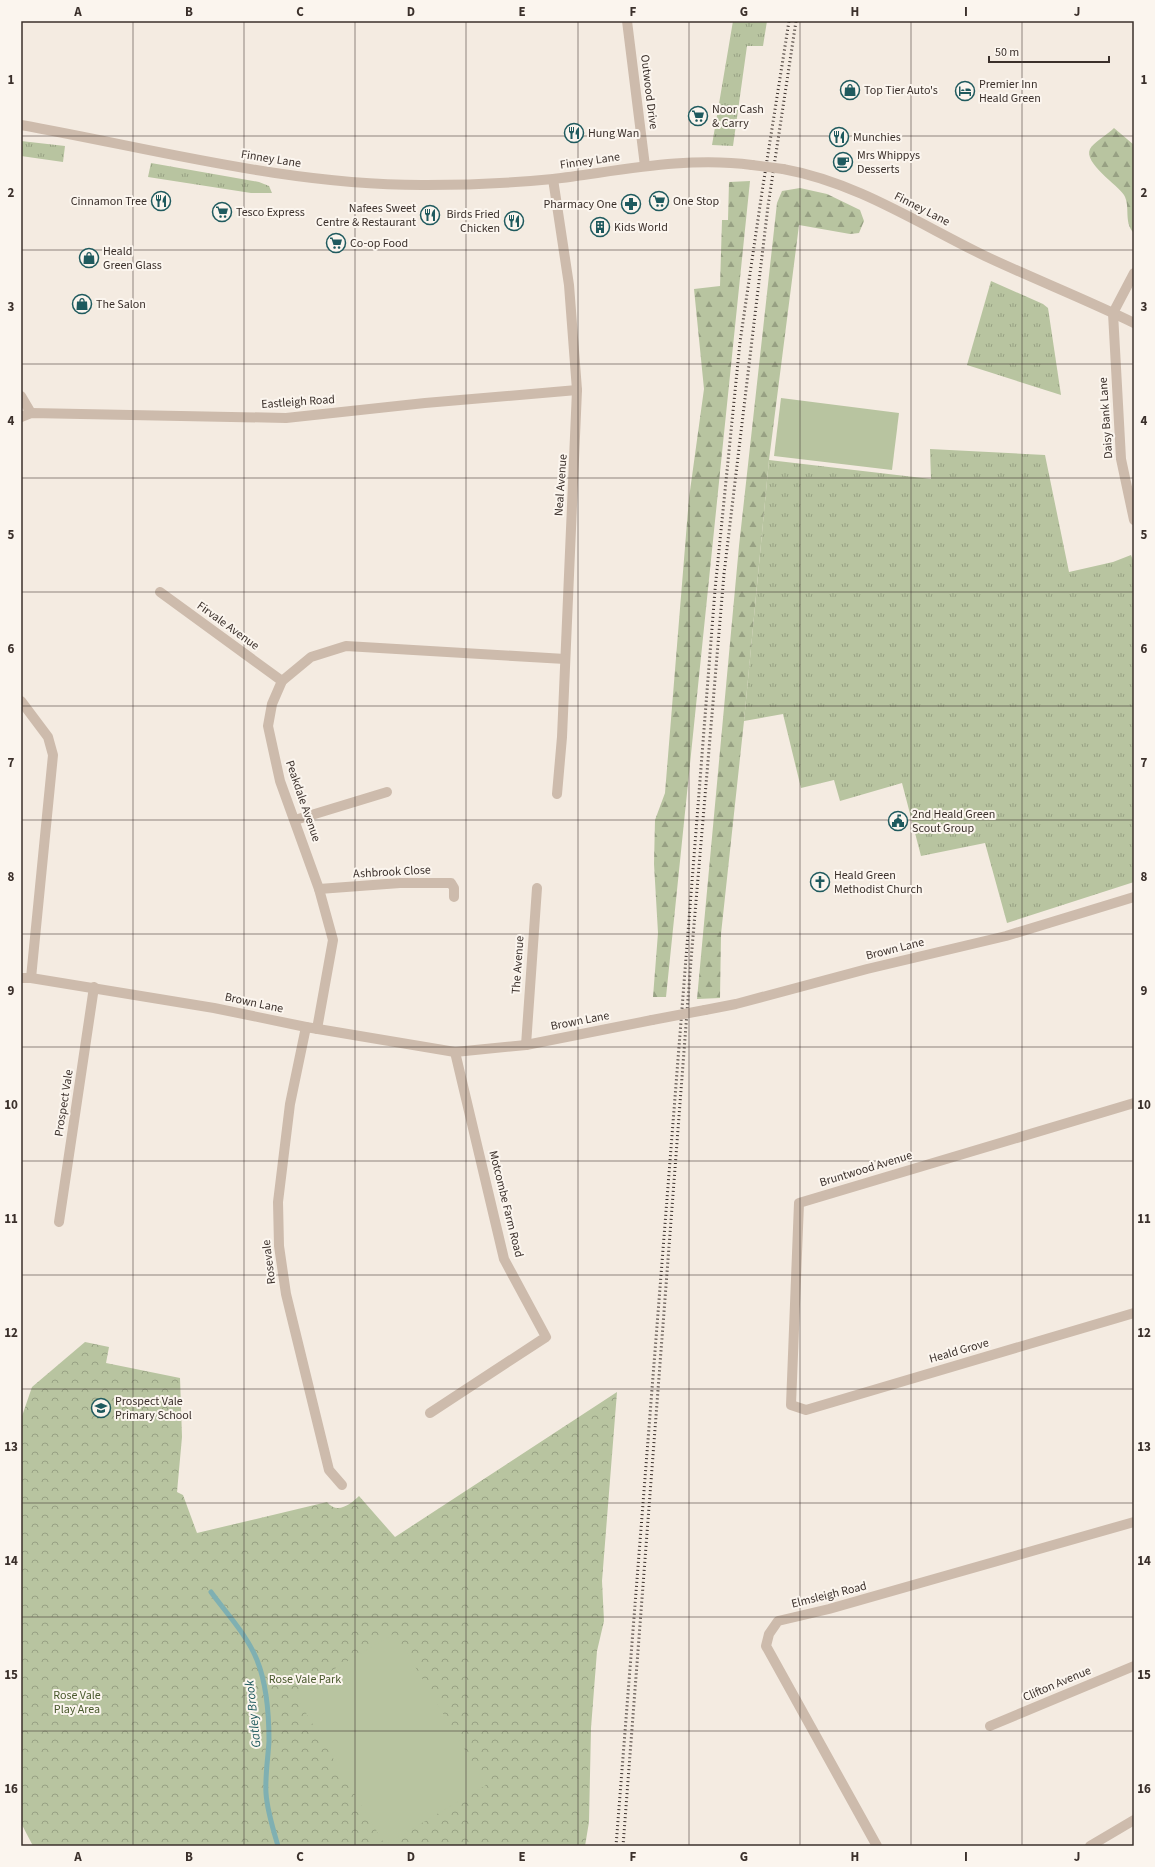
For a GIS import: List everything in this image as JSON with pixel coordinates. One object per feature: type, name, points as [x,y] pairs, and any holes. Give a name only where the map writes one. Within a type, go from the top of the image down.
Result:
[{"type":"street","name":"Outwood Drive","points":[[627,21],[645,166]]},
{"type":"street","name":"Finney Lane","points":[[21,125],[225,165],[290,175],[358,182],[426,185],[483,184],[553,179],[645,166],[723,162],[783,169],[810,174],[867,196],[986,256],[1134,323]]},
{"type":"street","name":"Neal Avenue","points":[[553,179],[569,285],[577,390],[576,456],[562,737],[557,794]]},
{"type":"street","points":[[1113,313],[1134,273]]},
{"type":"street","name":"Daisy Bank Lane","points":[[1113,313],[1121,459],[1134,520]]},
{"type":"street","name":"Eastleigh Road","points":[[21,417],[32,413],[286,418],[425,403],[577,390]]},
{"type":"street","points":[[21,396],[32,413]]},
{"type":"street","name":"Firvale Avenue","points":[[160,592],[282,681]]},
{"type":"street","name":"Peakdale Avenue","points":[[317,1029],[333,940],[319,889],[280,781],[268,726],[272,704],[282,681],[311,657],[346,646],[565,660]]},
{"type":"street","points":[[21,701],[48,737],[53,755],[26,978]]},
{"type":"street","points":[[295,820],[387,792]]},
{"type":"street","name":"Ashbrook Close","points":[[319,889],[400,883],[451,883],[454,888],[454,897]]},
{"type":"street","name":"The Avenue","points":[[526,1045],[536,888]]},
{"type":"street","name":"Brown Lane","points":[[26,978],[94,987],[214,1008],[317,1029],[455,1052],[526,1045],[736,1004],[866,970],[1006,936],[1134,897]]},
{"type":"street","name":"Prospect Vale","points":[[59,1222],[94,987]]},
{"type":"street","name":"Rosevale","points":[[306,1027],[289,1112],[278,1202],[279,1246],[286,1294],[330,1470],[342,1485]]},
{"type":"street","name":"Motcombe Farm Road","points":[[430,1413],[546,1337],[504,1258],[455,1052]]},
{"type":"street","name":"Bruntwood Avenue","points":[[791,1406],[799,1203],[1134,1103]]},
{"type":"street","name":"Heald Grove","points":[[791,1406],[806,1410],[1134,1313]]},
{"type":"street","name":"Elmsleigh Road","points":[[877,1846],[766,1646],[769,1634],[778,1621],[829,1609],[1134,1522]]},
{"type":"street","name":"Clifton Avenue","points":[[990,1726],[1134,1666]]},
{"type":"street","points":[[1090,1846],[1134,1820]]},
{"type":"green space","points":[[733,21],[767,21],[763,46],[747,46],[733,146],[712,145]]},
{"type":"green space","points":[[1114,128],[1134,145],[1134,233],[1129,224],[1127,204],[1124,195],[1102,174],[1089,155],[1090,149],[1097,141]]},
{"type":"green space","points":[[21,141],[65,146],[63,162],[21,156]]},
{"type":"green space","points":[[151,163],[259,182],[269,186],[272,193],[251,193],[148,177]]},
{"type":"green space","points":[[750,181],[666,997],[653,997],[658,933],[654,864],[655,820],[665,793],[689,498],[704,389],[694,289],[720,286],[722,220],[728,220],[729,182]]},
{"type":"green space","points":[[800,188],[827,194],[860,210],[864,221],[859,233],[850,234],[799,225],[769,460],[744,721],[721,934],[720,998],[697,999],[739,546],[777,203],[782,191]]},
{"type":"green space","points":[[991,281],[1043,304],[1048,308],[1061,395],[967,365]]},
{"type":"green space","points":[[781,398],[899,413],[892,470],[774,456]]},
{"type":"green space","points":[[930,449],[1045,455],[1069,572],[1113,562],[1131,555],[1134,563],[1134,882],[1007,923],[985,843],[921,856],[902,783],[840,801],[834,780],[801,788],[783,714],[744,721],[769,460],[931,479]]},
{"type":"green space","name":"Rose Vale Park","points":[[85,1342],[109,1347],[106,1363],[180,1378],[182,1437],[177,1492],[183,1495],[197,1533],[327,1502],[335,1508],[344,1507],[359,1496],[395,1537],[617,1392],[602,1581],[604,1621],[597,1651],[591,1728],[589,1822],[585,1846],[33,1846],[21,1823],[21,1419],[32,1387]]},
{"type":"green space","points":[[395,1633],[486,1785],[385,1845],[294,1693]]},
{"type":"waterway","name":"Gatley Brook","points":[[211,1592],[248,1642],[257,1660],[263,1680],[267,1700],[269,1731],[266,1793],[269,1813],[278,1846]]},
{"type":"railway","points":[[616,1846],[715,590],[740,342],[789,21]]},
{"type":"railway","points":[[623,1846],[691,960],[724,574],[768,206],[796,21]]},
{"type":"place","name":"Top Tier Auto's","points":[[850,90]]},
{"type":"place","name":"Premier Inn Heald Green","points":[[965,91]]},
{"type":"place","name":"Noor Cash & Carry","points":[[698,116]]},
{"type":"place","name":"Hung Wan","points":[[574,133]]},
{"type":"place","name":"Munchies","points":[[839,137]]},
{"type":"place","name":"Mrs Whippys Desserts","points":[[843,162]]},
{"type":"place","name":"Cinnamon Tree","points":[[161,201]]},
{"type":"place","name":"One Stop","points":[[659,201]]},
{"type":"place","name":"Pharmacy One","points":[[631,204]]},
{"type":"place","name":"Tesco Express","points":[[222,212]]},
{"type":"place","name":"Nafees Sweet Centre & Restaurant","points":[[430,215]]},
{"type":"place","name":"Birds Fried Chicken","points":[[514,221]]},
{"type":"place","name":"Kids World","points":[[600,227]]},
{"type":"place","name":"Co-op Food","points":[[336,243]]},
{"type":"place","name":"Heald Green Glass","points":[[89,258]]},
{"type":"place","name":"The Salon","points":[[82,304]]},
{"type":"place","name":"2nd Heald Green Scout Group","points":[[898,821]]},
{"type":"place","name":"Heald Green Methodist Church","points":[[820,882]]},
{"type":"place","name":"Prospect Vale Primary School","points":[[101,1408]]},
{"type":"park label","name":"Rose Vale Play Area","points":[[77,1702]]}]
